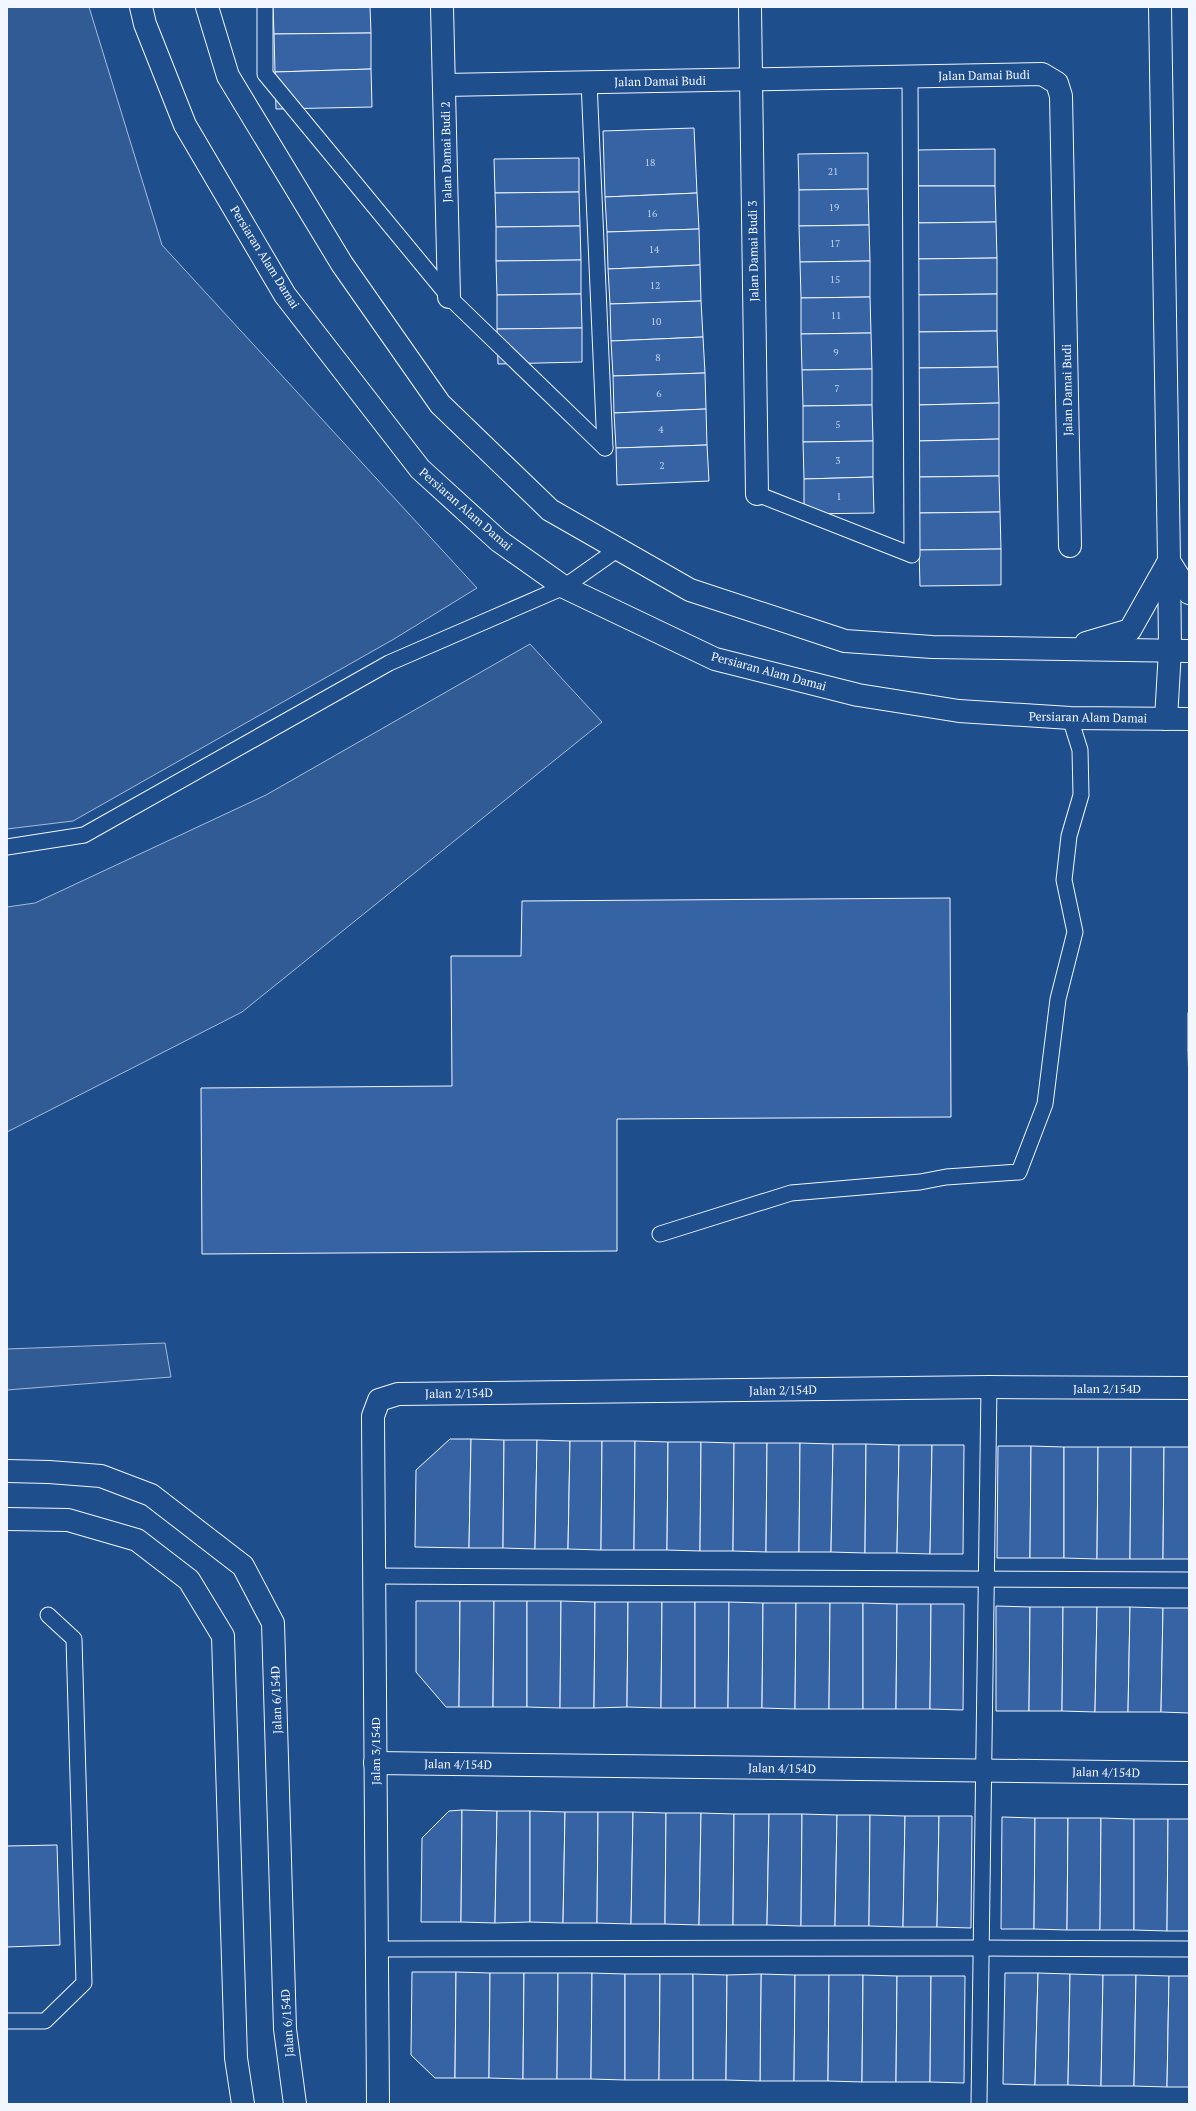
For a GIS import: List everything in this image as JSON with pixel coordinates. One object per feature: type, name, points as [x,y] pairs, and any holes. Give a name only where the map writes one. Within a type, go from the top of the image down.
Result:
[{"type":"street","name":"Persiaran Alam Damai","points":[[141,7],[145,24],[185,125],[285,295],[420,469],[499,540],[564,587],[715,659],[858,695],[959,711],[1070,718],[1189,719]]},
{"type":"street","points":[[206,7],[228,76],[342,264],[440,404],[550,510],[690,590],[845,641],[932,647],[1179,651]]},
{"type":"street","name":"Jalan Damai Budi 2","points":[[442,7],[449,297]]},
{"type":"street","name":"Jalan Damai Budi 3","points":[[750,7],[757,494]]},
{"type":"street","points":[[1160,7],[1169,561],[1179,651],[1166,718]]},
{"type":"street","name":"Jalan Damai Budi","points":[[444,85],[1042,74],[1057,83],[1061,96],[1070,546]]},
{"type":"street","points":[[1065,649],[1130,630],[1169,561]]},
{"type":"street","points":[[1169,561],[1189,593]]},
{"type":"street","name":"Jalan 2/154D","points":[[379,1400],[398,1394],[989,1387],[1189,1388]]},
{"type":"street","name":"Jalan 3/154D","points":[[378,2104],[373,1416],[379,1400]]},
{"type":"street","name":"Jalan 6/154D","points":[[7,1471],[49,1472],[101,1476],[151,1495],[243,1566],[273,1624],[286,2029],[295,2104]]},
{"type":"street","points":[[7,1519],[68,1520],[137,1540],[189,1580],[223,1636],[236,2058],[243,2104]]},
{"type":"street","name":"Jalan 4/154D","points":[[375,1763],[1189,1773]]},
{"type":"lane","points":[[266,7],[265,74],[449,297],[606,448],[589,82]]},
{"type":"lane","points":[[757,494],[912,555],[910,76]]},
{"type":"lane","points":[[7,847],[84,835],[389,663],[564,587],[618,549]]},
{"type":"lane","points":[[660,1234],[791,1193],[920,1182],[946,1177],[1019,1172],[1045,1104],[1058,998],[1075,932],[1064,880],[1069,836],[1081,795],[1080,750],[1070,718]]},
{"type":"lane","points":[[979,2104],[989,1387]]},
{"type":"lane","points":[[374,1576],[1189,1580]]},
{"type":"lane","points":[[7,2021],[46,2020],[84,1983],[74,1638],[48,1615]]},
{"type":"lane","points":[[376,1949],[1189,1949]]},
{"type":"shaded area","points":[[7,7],[89,7],[162,245],[477,588],[394,639],[73,821],[7,829]]},
{"type":"shaded area","points":[[530,644],[602,722],[242,1012],[7,1132],[7,907],[35,903],[266,795]]},
{"type":"shaded area","points":[[165,1343],[171,1377],[7,1390],[7,1349]]},
{"type":"building","points":[[273,7],[370,7],[371,33],[274,34]]},
{"type":"building","points":[[371,33],[371,69],[275,72],[274,34]]},
{"type":"building","points":[[371,69],[372,107],[276,109],[275,72]]},
{"type":"building","points":[[694,128],[697,193],[605,197],[603,131]]},
{"type":"building","points":[[995,149],[995,186],[914,186],[914,150]]},
{"type":"building","points":[[868,153],[868,189],[799,190],[798,154]]},
{"type":"building","points":[[579,158],[579,192],[495,193],[494,159]]},
{"type":"building","points":[[914,186],[995,186],[996,222],[914,223]]},
{"type":"building","points":[[868,189],[869,225],[799,226],[799,190]]},
{"type":"building","points":[[579,192],[580,226],[496,227],[495,193]]},
{"type":"building","points":[[697,193],[699,229],[607,232],[605,197]]},
{"type":"building","points":[[996,222],[997,258],[915,259],[914,223]]},
{"type":"building","points":[[869,225],[870,261],[800,262],[799,226]]},
{"type":"building","points":[[580,226],[581,260],[496,261],[496,227]]},
{"type":"building","points":[[699,229],[700,265],[608,269],[607,232]]},
{"type":"building","points":[[997,258],[997,294],[916,295],[915,259]]},
{"type":"building","points":[[581,260],[581,294],[497,295],[496,261]]},
{"type":"building","points":[[870,261],[870,297],[801,298],[800,262]]},
{"type":"building","points":[[700,265],[701,301],[610,304],[608,269]]},
{"type":"building","points":[[581,294],[582,328],[497,329],[497,295]]},
{"type":"building","points":[[997,294],[997,331],[916,332],[916,295]]},
{"type":"building","points":[[870,297],[871,333],[801,334],[801,298]]},
{"type":"building","points":[[701,301],[703,337],[611,341],[610,304]]},
{"type":"building","points":[[582,328],[582,362],[498,364],[497,329]]},
{"type":"building","points":[[997,331],[998,367],[917,368],[916,332]]},
{"type":"building","points":[[871,333],[872,369],[802,370],[801,334]]},
{"type":"building","points":[[703,337],[705,373],[613,376],[611,341]]},
{"type":"building","points":[[998,367],[999,403],[917,405],[917,368]]},
{"type":"building","points":[[872,369],[872,405],[803,406],[802,370]]},
{"type":"building","points":[[705,373],[706,409],[614,413],[613,376]]},
{"type":"building","points":[[999,403],[999,439],[918,441],[917,405]]},
{"type":"building","points":[[872,405],[873,441],[803,442],[803,406]]},
{"type":"building","points":[[706,409],[707,445],[616,448],[614,413]]},
{"type":"building","points":[[999,439],[999,476],[918,477],[918,441]]},
{"type":"building","points":[[873,441],[873,477],[804,479],[803,442]]},
{"type":"building","points":[[707,445],[709,481],[617,485],[616,448]]},
{"type":"building","points":[[999,476],[1000,512],[919,513],[918,477]]},
{"type":"building","points":[[873,477],[874,513],[804,514],[804,479]]},
{"type":"building","points":[[1000,512],[1001,549],[919,550],[919,513]]},
{"type":"building","points":[[1001,549],[1001,585],[920,586],[919,550]]},
{"type":"building","points":[[950,898],[951,1117],[617,1119],[617,1251],[202,1254],[201,1088],[452,1086],[451,956],[521,956],[522,901]]},
{"type":"building","points":[[1189,1013],[1189,1050],[1188,1050]]},
{"type":"building","points":[[1188,1050],[1189,1050],[1189,1087]]},
{"type":"building","points":[[450,1439],[471,1439],[469,1548],[415,1547],[416,1470]]},
{"type":"building","points":[[471,1439],[504,1440],[503,1548],[469,1548]]},
{"type":"building","points":[[504,1440],[537,1440],[535,1549],[503,1548]]},
{"type":"building","points":[[537,1440],[570,1441],[568,1549],[535,1549]]},
{"type":"building","points":[[570,1441],[602,1441],[601,1550],[568,1549]]},
{"type":"building","points":[[602,1441],[635,1441],[634,1550],[601,1550]]},
{"type":"building","points":[[635,1441],[668,1442],[667,1550],[634,1550]]},
{"type":"building","points":[[668,1442],[701,1442],[700,1551],[667,1550]]},
{"type":"building","points":[[701,1442],[734,1443],[733,1551],[700,1551]]},
{"type":"building","points":[[734,1443],[767,1443],[766,1552],[733,1551]]},
{"type":"building","points":[[767,1443],[800,1443],[799,1552],[766,1552]]},
{"type":"building","points":[[800,1443],[833,1444],[831,1552],[799,1552]]},
{"type":"building","points":[[833,1444],[866,1444],[865,1553],[831,1552]]},
{"type":"building","points":[[866,1444],[899,1445],[897,1553],[865,1553]]},
{"type":"building","points":[[899,1445],[932,1445],[930,1554],[897,1553]]},
{"type":"building","points":[[932,1445],[964,1445],[963,1554],[930,1554]]},
{"type":"building","points":[[998,1446],[1031,1446],[1030,1558],[997,1558]]},
{"type":"building","points":[[1031,1446],[1064,1447],[1064,1558],[1030,1558]]},
{"type":"building","points":[[1064,1447],[1098,1447],[1097,1559],[1064,1558]]},
{"type":"building","points":[[1098,1447],[1131,1447],[1130,1559],[1097,1559]]},
{"type":"building","points":[[1131,1447],[1164,1447],[1163,1559],[1130,1559]]},
{"type":"building","points":[[1164,1447],[1189,1447],[1189,1559],[1163,1559]]},
{"type":"building","points":[[416,1601],[460,1601],[459,1707],[446,1707],[416,1672]]},
{"type":"building","points":[[460,1601],[494,1601],[493,1707],[459,1707]]},
{"type":"building","points":[[494,1601],[527,1601],[527,1707],[493,1707]]},
{"type":"building","points":[[527,1601],[561,1601],[560,1708],[527,1707]]},
{"type":"building","points":[[561,1601],[595,1602],[594,1708],[560,1708]]},
{"type":"building","points":[[595,1602],[628,1602],[627,1707],[594,1708]]},
{"type":"building","points":[[628,1602],[662,1602],[661,1708],[627,1707]]},
{"type":"building","points":[[662,1602],[695,1602],[695,1708],[661,1708]]},
{"type":"building","points":[[695,1602],[729,1602],[728,1708],[695,1708]]},
{"type":"building","points":[[729,1602],[763,1603],[762,1708],[728,1708]]},
{"type":"building","points":[[763,1603],[796,1603],[795,1709],[762,1708]]},
{"type":"building","points":[[796,1603],[830,1603],[829,1709],[795,1709]]},
{"type":"building","points":[[830,1603],[863,1603],[863,1709],[829,1709]]},
{"type":"building","points":[[863,1603],[897,1604],[896,1709],[863,1709]]},
{"type":"building","points":[[897,1604],[931,1604],[930,1709],[896,1709]]},
{"type":"building","points":[[931,1604],[964,1604],[963,1710],[930,1709]]},
{"type":"building","points":[[996,1606],[1030,1607],[1029,1711],[996,1711]]},
{"type":"building","points":[[1030,1607],[1063,1607],[1062,1711],[1029,1711]]},
{"type":"building","points":[[1063,1607],[1097,1607],[1095,1712],[1062,1711]]},
{"type":"building","points":[[1097,1607],[1130,1607],[1128,1712],[1095,1712]]},
{"type":"building","points":[[1130,1607],[1163,1608],[1161,1712],[1128,1712]]},
{"type":"building","points":[[1163,1608],[1189,1608],[1189,1713],[1161,1712]]},
{"type":"building","points":[[462,1810],[461,1922],[421,1922],[422,1838],[449,1811]]},
{"type":"building","points":[[462,1810],[497,1811],[495,1923],[461,1922]]},
{"type":"building","points":[[497,1811],[530,1811],[530,1922],[495,1923]]},
{"type":"building","points":[[530,1811],[565,1812],[563,1923],[530,1922]]},
{"type":"building","points":[[565,1812],[598,1812],[597,1923],[563,1923]]},
{"type":"building","points":[[598,1812],[633,1812],[631,1924],[597,1923]]},
{"type":"building","points":[[633,1812],[666,1813],[665,1924],[631,1924]]},
{"type":"building","points":[[666,1813],[701,1813],[699,1925],[665,1924]]},
{"type":"building","points":[[701,1813],[734,1814],[733,1925],[699,1925]]},
{"type":"building","points":[[734,1814],[769,1814],[767,1925],[733,1925]]},
{"type":"building","points":[[769,1814],[802,1814],[801,1926],[767,1925]]},
{"type":"building","points":[[802,1814],[837,1815],[835,1926],[801,1926]]},
{"type":"building","points":[[837,1815],[870,1815],[869,1926],[835,1926]]},
{"type":"building","points":[[870,1815],[905,1816],[903,1927],[869,1926]]},
{"type":"building","points":[[905,1816],[939,1816],[937,1927],[903,1927]]},
{"type":"building","points":[[939,1816],[972,1816],[971,1928],[937,1927]]},
{"type":"building","points":[[1002,1817],[1035,1818],[1034,1929],[1001,1929]]},
{"type":"building","points":[[1035,1818],[1068,1818],[1067,1930],[1034,1929]]},
{"type":"building","points":[[1068,1818],[1101,1818],[1100,1930],[1067,1930]]},
{"type":"building","points":[[1101,1818],[1134,1819],[1134,1930],[1100,1930]]},
{"type":"building","points":[[1134,1819],[1168,1819],[1167,1931],[1134,1930]]},
{"type":"building","points":[[1168,1819],[1189,1819],[1189,1931],[1167,1931]]},
{"type":"building","points":[[57,1845],[60,1945],[7,1947],[7,1846]]},
{"type":"building","points":[[412,1972],[456,1972],[455,2078],[435,2078],[411,2055]]},
{"type":"building","points":[[456,1972],[490,1973],[489,2078],[455,2078]]},
{"type":"building","points":[[490,1973],[524,1973],[523,2079],[489,2078]]},
{"type":"building","points":[[524,1973],[558,1973],[557,2079],[523,2079]]},
{"type":"building","points":[[558,1973],[592,1973],[591,2079],[557,2079]]},
{"type":"building","points":[[592,1973],[625,1974],[625,2080],[591,2079]]},
{"type":"building","points":[[1005,1973],[1038,1973],[1035,2085],[1003,2084]]},
{"type":"building","points":[[1038,1973],[1070,1974],[1068,2085],[1035,2085]]},
{"type":"building","points":[[625,1974],[660,1974],[659,2080],[625,2080]]},
{"type":"building","points":[[660,1974],[693,1974],[693,2080],[659,2080]]},
{"type":"building","points":[[693,1974],[727,1975],[726,2080],[693,2080]]},
{"type":"building","points":[[761,1974],[795,1975],[794,2081],[760,2081]]},
{"type":"building","points":[[761,1974],[760,2081],[726,2080],[727,1975]]},
{"type":"building","points":[[1070,1974],[1103,1975],[1101,2086],[1068,2085]]},
{"type":"building","points":[[795,1975],[829,1975],[828,2081],[794,2081]]},
{"type":"building","points":[[829,1975],[863,1975],[862,2082],[828,2081]]},
{"type":"building","points":[[863,1975],[897,1976],[896,2082],[862,2082]]},
{"type":"building","points":[[1103,1975],[1136,1975],[1134,2086],[1101,2086]]},
{"type":"building","points":[[1136,1975],[1169,1976],[1167,2087],[1134,2086]]},
{"type":"building","points":[[897,1976],[931,1976],[930,2082],[896,2082]]},
{"type":"building","points":[[931,1976],[965,1976],[964,2083],[930,2082]]},
{"type":"building","points":[[1169,1976],[1189,1976],[1189,2087],[1167,2087]]}]
